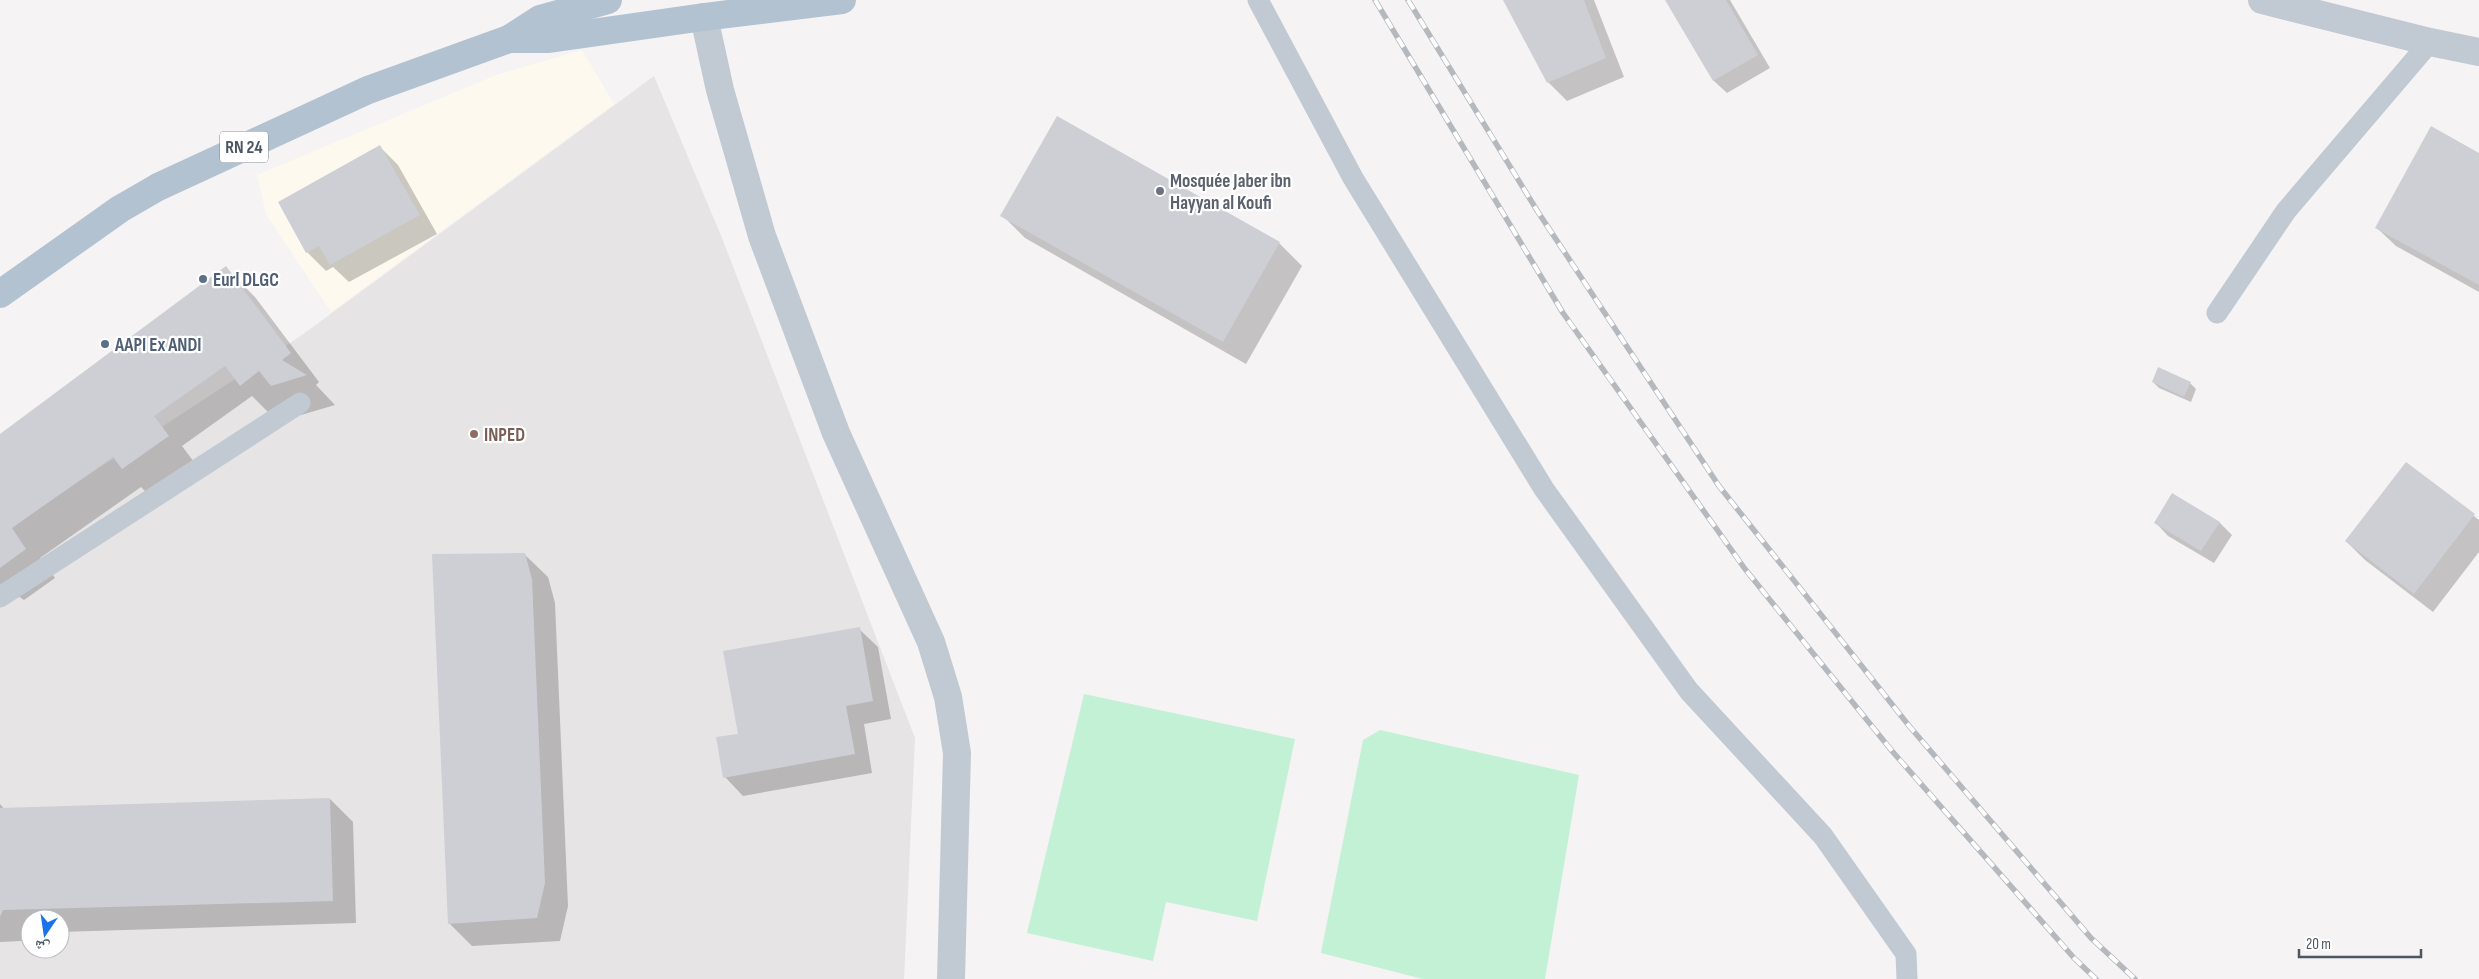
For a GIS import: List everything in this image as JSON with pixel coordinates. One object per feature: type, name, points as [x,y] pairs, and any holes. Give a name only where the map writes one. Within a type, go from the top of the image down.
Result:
[{"type":"main road","name":"RN 24","points":[[0,294],[120,209],[158,187],[368,90],[508,39],[540,18],[608,0]]},
{"type":"main road","name":"RN 24","points":[[508,39],[549,39],[842,0]]},
{"type":"street","points":[[2262,0],[2430,42],[2479,52]]},
{"type":"street","points":[[704,17],[720,90],[762,236],[836,433],[931,642],[948,697],[957,753],[951,979]]},
{"type":"lane","points":[[1258,0],[1353,178],[1544,489],[1690,691],[1823,836],[1906,954],[1907,979]]},
{"type":"lane","points":[[2217,313],[2286,211],[2430,42]]},
{"type":"lane","points":[[0,597],[300,403]]},
{"type":"shaded area","points":[[582,50],[614,104],[331,312],[266,214],[257,175],[496,75]]},
{"type":"shaded area","name":"INPED","points":[[654,76],[722,238],[915,738],[904,979],[0,979],[0,533],[302,335]]},
{"type":"green space","points":[[1084,694],[1295,739],[1257,921],[1166,902],[1153,961],[1027,933]]},
{"type":"green space","points":[[1380,730],[1579,775],[1545,979],[1423,979],[1321,953],[1363,740]]},
{"type":"building","points":[[1503,0],[1584,0],[1606,58],[1547,83]]},
{"type":"building","points":[[1665,0],[1726,0],[1758,55],[1713,81]]},
{"type":"building","points":[[1057,116],[1280,242],[1223,342],[1000,216]]},
{"type":"building","points":[[2431,126],[2479,153],[2479,285],[2375,228]]},
{"type":"building","points":[[380,145],[420,215],[330,265],[319,246],[306,253],[278,202]]},
{"type":"building","points":[[226,266],[291,353],[282,360],[307,375],[271,386],[259,371],[240,386],[225,366],[154,416],[169,436],[122,469],[113,457],[12,528],[26,549],[0,568],[0,434]]},
{"type":"building","points":[[2158,367],[2191,382],[2184,397],[2152,382]]},
{"type":"building","points":[[2406,462],[2475,514],[2414,594],[2345,541]]},
{"type":"building","points":[[2172,493],[2220,522],[2201,551],[2154,523]]},
{"type":"building","points":[[525,553],[532,579],[545,883],[537,918],[448,924],[432,554]]},
{"type":"building","points":[[860,627],[873,701],[846,706],[855,754],[723,778],[716,737],[738,734],[723,651]]},
{"type":"building","points":[[330,798],[333,901],[20,909],[3,910],[0,917],[0,808]]},
{"type":"railway","points":[[1375,0],[1563,313],[1745,569],[1892,751],[2074,958],[2096,979]]},
{"type":"railway","points":[[1408,0],[1538,212],[1719,486],[1910,727],[2091,938],[2135,979]]},
{"type":"place","name":"Mosquée Jaber ibn Hayyan al Koufi","points":[[1160,191]]},
{"type":"place","name":"Eurl DLGC","points":[[203,279]]},
{"type":"place","name":"AAPI Ex ANDI","points":[[105,344]]},
{"type":"place","name":"INPED","points":[[474,434]]}]
